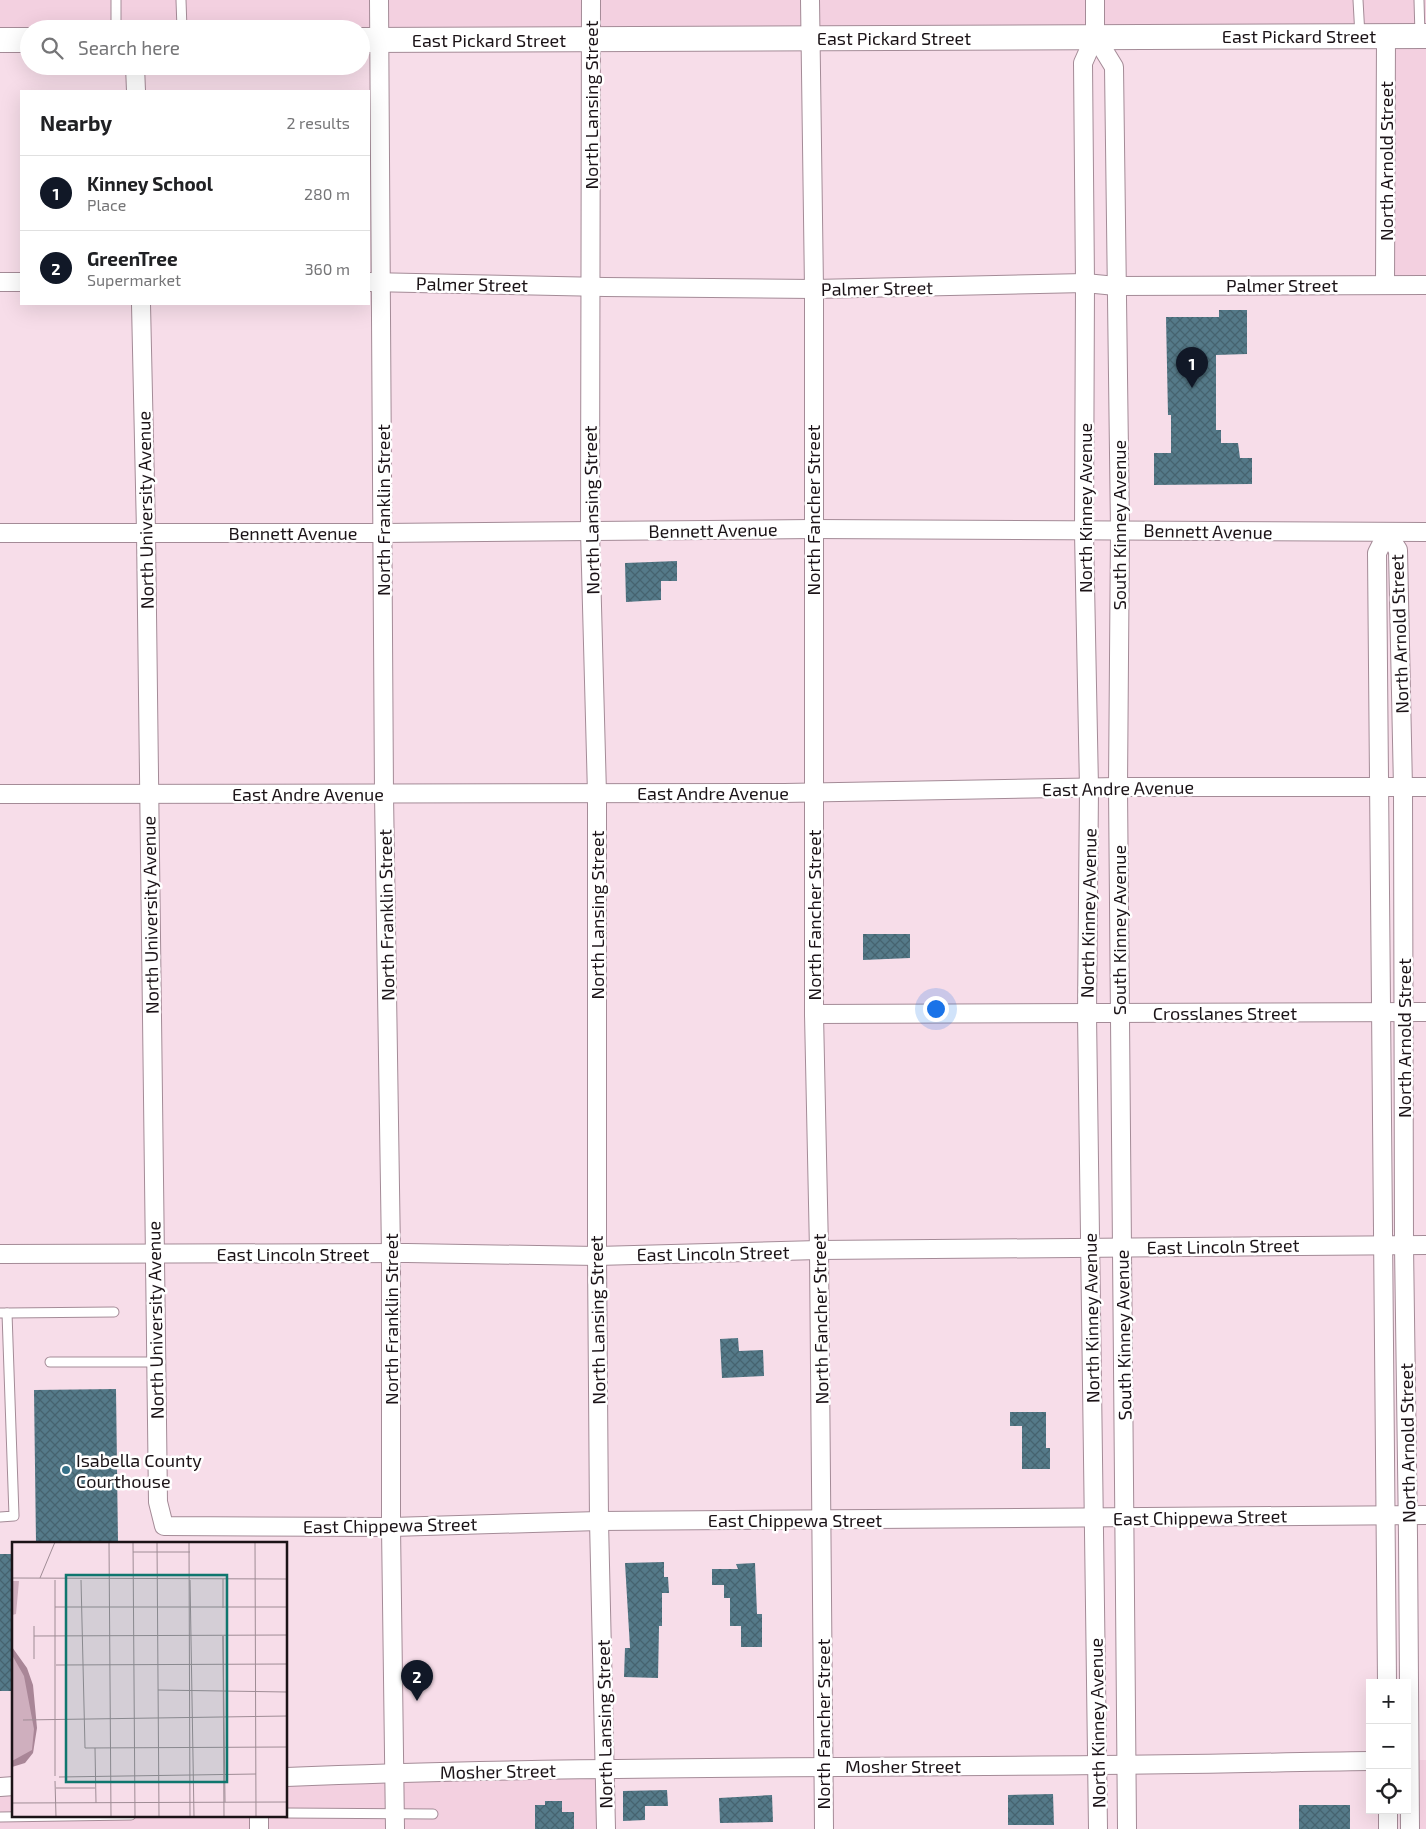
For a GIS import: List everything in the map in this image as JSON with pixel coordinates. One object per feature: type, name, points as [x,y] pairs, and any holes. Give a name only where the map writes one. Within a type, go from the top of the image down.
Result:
[{"type":"main road","name":"East Pickard Street","points":[[370,40],[1423,36]]},
{"type":"main road","points":[[0,40],[20,40]]},
{"type":"street","name":"North Franklin Street","points":[[380,0],[370,40],[383,533],[395,1821]]},
{"type":"street","name":"North Lansing Street","points":[[591,0],[590,532],[596,794],[596,1256],[606,1829]]},
{"type":"street","name":"North Fancher Street","points":[[810,0],[814,289],[814,1014],[819,1250],[824,1829]]},
{"type":"street","name":"North Kinney Avenue","points":[[1095,0],[1095,36],[1083,64],[1086,283],[1084,532],[1089,788],[1087,1014],[1098,1829]]},
{"type":"street","name":"South Kinney Avenue","points":[[1095,36],[1114,67],[1120,530],[1118,787],[1127,1829]]},
{"type":"street","name":"North Arnold Street","points":[[1385,285],[1386,36]]},
{"type":"street","points":[[135,75],[136,90]]},
{"type":"street","points":[[0,282],[20,282]]},
{"type":"street","name":"Palmer Street","points":[[375,282],[590,287],[814,289],[1086,283],[1116,286],[1426,285]]},
{"type":"street","name":"North University Avenue","points":[[141,305],[146,532],[155,1362],[158,1502],[164,1526]]},
{"type":"street","name":"Bennett Avenue","points":[[0,532],[383,533],[813,529],[1084,532],[1120,530],[1426,532]]},
{"type":"street","name":"North Arnold Street","points":[[1388,1679],[1382,1244],[1382,1012],[1377,552],[1387,533],[1398,550],[1403,788],[1404,1245],[1414,1760],[1410,1829]]},
{"type":"street","name":"East Andre Avenue","points":[[0,794],[814,793],[1118,787],[1426,787]]},
{"type":"street","name":"Crosslanes Street","points":[[814,1014],[1426,1012]]},
{"type":"street","name":"East Lincoln Street","points":[[0,1254],[391,1253],[596,1256],[819,1250],[1426,1244]]},
{"type":"street","name":"East Chippewa Street","points":[[164,1526],[259,1535],[391,1527],[600,1521],[1426,1515]]},
{"type":"street","name":"Mosher Street","points":[[288,1777],[395,1772],[606,1768],[1098,1766],[1366,1761]]},
{"type":"street","points":[[1388,1814],[1388,1829]]},
{"type":"street","points":[[259,1816],[260,1829]]},
{"type":"lane","points":[[116,0],[116,20]]},
{"type":"lane","points":[[181,0],[182,20]]},
{"type":"lane","points":[[1358,0],[1360,36]]},
{"type":"lane","points":[[1419,0],[1423,36]]},
{"type":"lane","points":[[0,1517],[14,1516],[4,1313],[114,1312]]},
{"type":"lane","points":[[50,1362],[155,1362]]},
{"type":"lane","points":[[288,1813],[395,1821],[433,1814]]},
{"type":"lane","points":[[0,1817],[66,1816]]},
{"type":"shaded area","points":[[0,0],[1426,0],[1426,285],[1385,285],[1386,36],[370,29],[370,20],[20,20],[20,33],[0,41]]},
{"type":"shaded area","points":[[1411,1760],[1426,1760],[1426,1829],[1406,1829],[1407,1814],[1411,1814]]},
{"type":"shaded area","points":[[395,1773],[606,1779],[606,1829],[0,1829],[0,1778],[12,1778],[12,1816],[288,1816],[288,1777]]},
{"type":"building","points":[[1219,310],[1247,310],[1247,354],[1216,355],[1216,430],[1221,430],[1221,443],[1238,443],[1240,458],[1252,458],[1252,484],[1154,485],[1154,453],[1171,453],[1171,415],[1168,415],[1166,317],[1219,317]]},
{"type":"building","points":[[677,561],[677,581],[661,581],[661,600],[626,602],[625,563]]},
{"type":"building","points":[[863,934],[910,934],[910,958],[863,960]]},
{"type":"building","points":[[738,1338],[739,1351],[763,1350],[764,1376],[722,1378],[720,1339]]},
{"type":"building","points":[[116,1389],[118,1542],[36,1542],[34,1390]]},
{"type":"building","points":[[1010,1412],[1046,1412],[1046,1448],[1050,1448],[1050,1469],[1022,1469],[1022,1426],[1010,1426]]},
{"type":"building","points":[[0,1554],[12,1554],[12,1691],[0,1691]]},
{"type":"building","points":[[664,1562],[664,1577],[668,1577],[669,1593],[662,1593],[662,1626],[659,1626],[658,1678],[624,1677],[625,1648],[630,1648],[625,1563]]},
{"type":"building","points":[[755,1563],[757,1614],[762,1614],[762,1647],[741,1647],[741,1626],[730,1626],[730,1598],[724,1598],[724,1585],[712,1585],[712,1569],[738,1569],[736,1564]]},
{"type":"building","points":[[667,1790],[668,1806],[645,1806],[645,1820],[623,1821],[623,1791]]},
{"type":"building","points":[[1053,1794],[1054,1825],[1008,1825],[1008,1795]]},
{"type":"building","points":[[772,1795],[773,1822],[720,1823],[719,1798]]},
{"type":"building","points":[[545,1801],[562,1801],[562,1812],[574,1812],[574,1829],[535,1829],[535,1805],[545,1805]]},
{"type":"building","points":[[1299,1805],[1350,1805],[1350,1829],[1299,1829]]},
{"type":"place","name":"Kinney School","points":[[1192,388]]},
{"type":"place","name":"Isabella County Courthouse","points":[[66,1470]]},
{"type":"place","name":"GreenTree","points":[[417,1701]]}]
